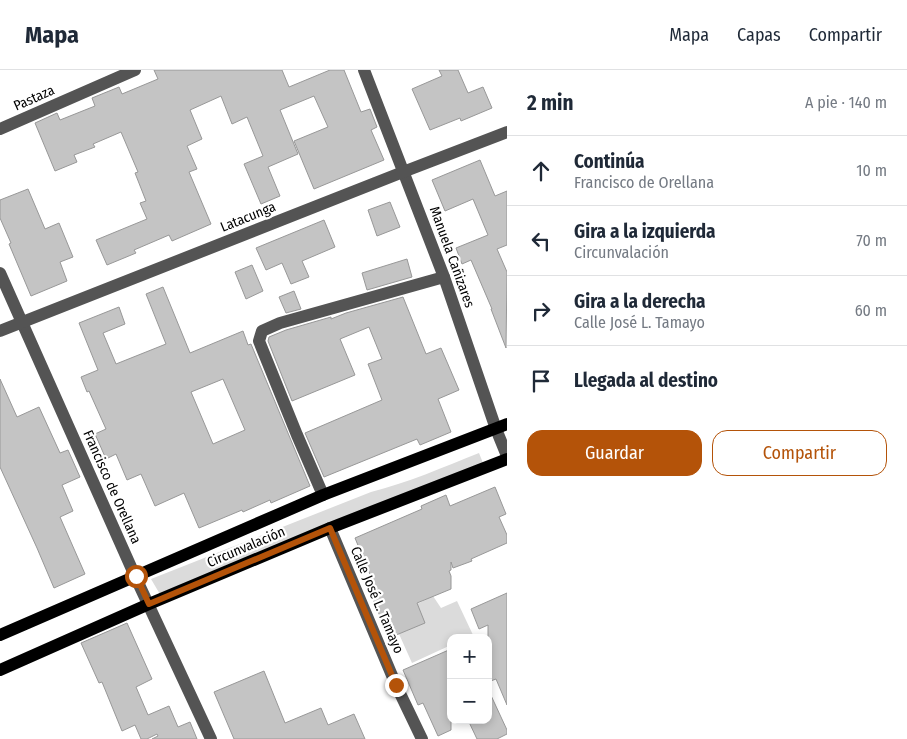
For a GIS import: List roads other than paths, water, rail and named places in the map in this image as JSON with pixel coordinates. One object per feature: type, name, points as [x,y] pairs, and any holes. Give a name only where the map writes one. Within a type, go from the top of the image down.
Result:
[{"type":"main road","name":"Circunvalación","points":[[0,635],[323,495],[501,427]]},
{"type":"main road","name":"Circunvalación","points":[[0,670],[149,604],[330,528],[507,457]]},
{"type":"street","name":"Pastaza","points":[[0,129],[135,70]]},
{"type":"street","name":"Manuela Cañizares","points":[[364,70],[501,427],[507,457]]},
{"type":"street","name":"Latacunga","points":[[0,331],[507,132]]},
{"type":"street","name":"Francisco de Orellana","points":[[0,273],[211,739]]},
{"type":"street","points":[[323,495],[259,341],[262,331],[280,324],[444,277]]},
{"type":"street","name":"Calle José L. Tamayo","points":[[330,528],[396,685],[422,739]]}]
